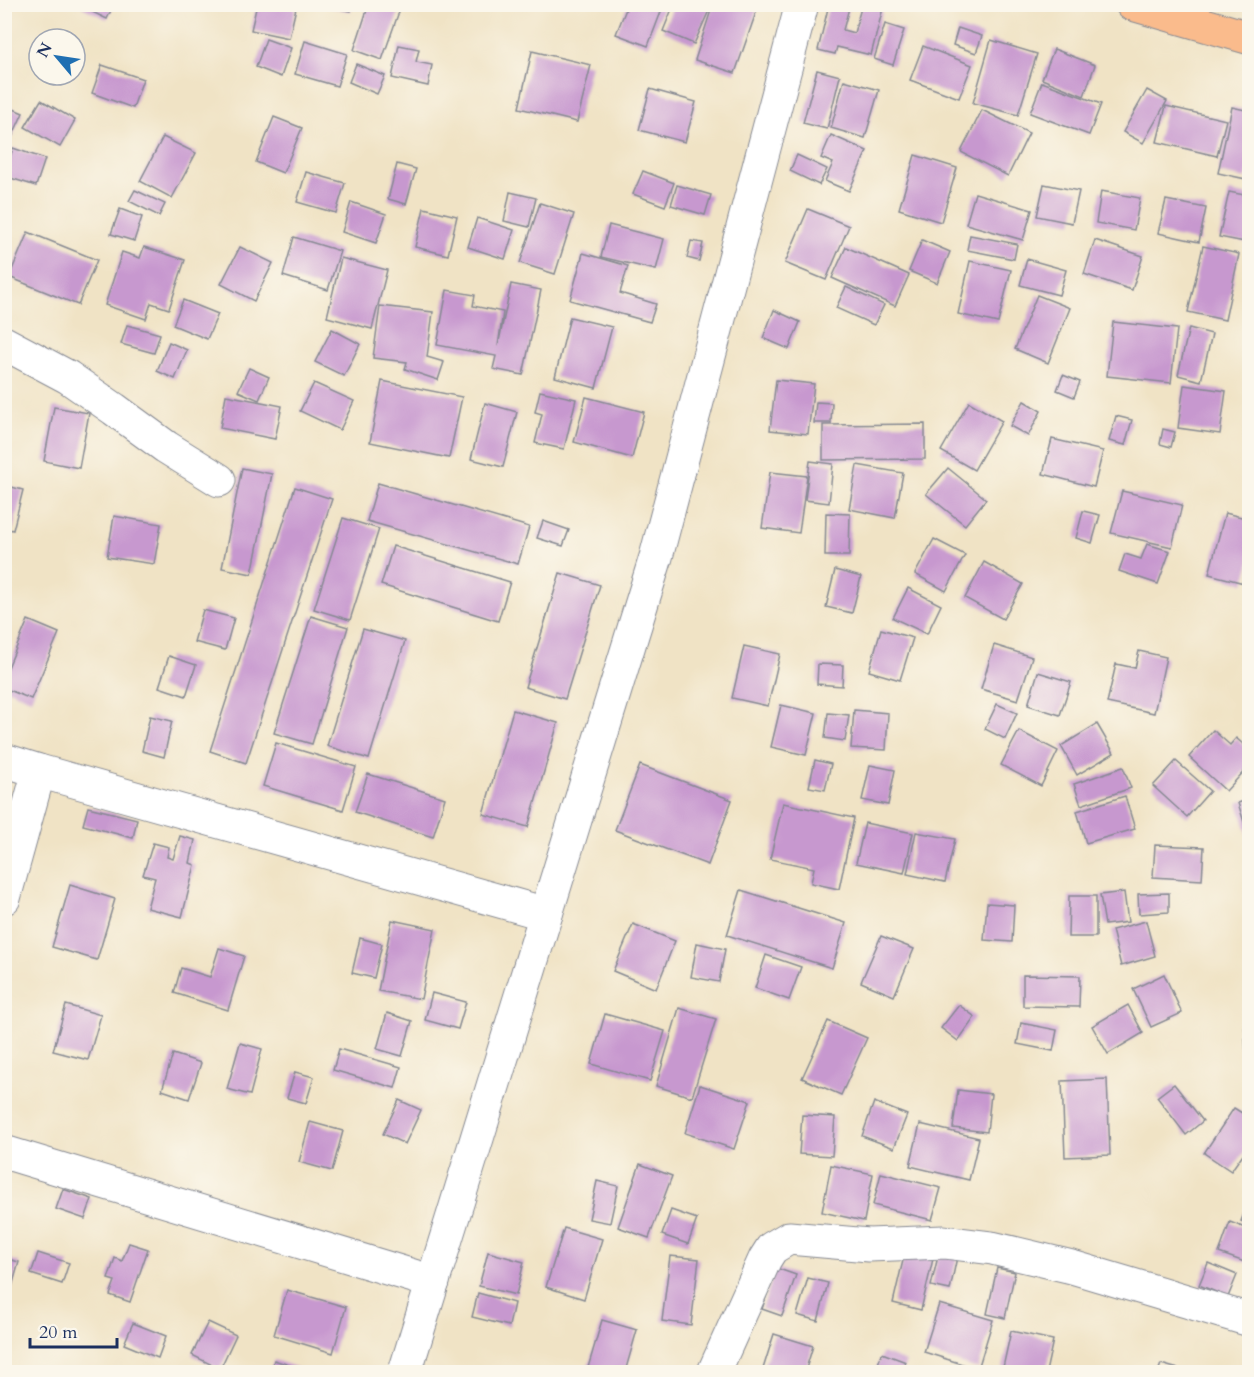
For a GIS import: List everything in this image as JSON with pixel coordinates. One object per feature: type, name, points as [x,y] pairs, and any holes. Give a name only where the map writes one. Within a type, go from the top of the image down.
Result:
[{"type":"main road","points":[[1132,4],[1250,38]]},
{"type":"street","points":[[411,1371],[433,1282],[656,557],[802,4]]},
{"type":"street","points":[[4,343],[68,377],[166,447],[219,480]]},
{"type":"street","points":[[4,760],[546,914]]},
{"type":"street","points":[[4,898],[39,771]]},
{"type":"street","points":[[4,1152],[433,1282]]},
{"type":"street","points":[[714,1372],[765,1259],[772,1248],[789,1238],[869,1245],[944,1242],[992,1248],[1072,1267],[1250,1320]]},
{"type":"building","points":[[83,4],[114,4],[107,19],[82,7]]},
{"type":"building","points":[[257,4],[282,4],[296,8],[289,38],[251,30]]},
{"type":"building","points":[[321,4],[352,4],[351,11],[321,6]]},
{"type":"building","points":[[369,4],[401,6],[382,60],[354,50]]},
{"type":"building","points":[[628,4],[664,4],[648,46],[616,34]]},
{"type":"building","points":[[674,4],[708,4],[711,6],[694,44],[663,31]]},
{"type":"building","points":[[713,4],[759,4],[735,73],[695,60]]},
{"type":"building","points":[[829,4],[849,8],[843,30],[854,33],[862,4],[884,4],[871,55],[837,47],[835,54],[818,50]]},
{"type":"building","points":[[885,24],[904,30],[893,65],[874,59]]},
{"type":"building","points":[[958,28],[982,36],[976,53],[953,45]]},
{"type":"building","points":[[266,39],[291,48],[281,77],[256,67]]},
{"type":"building","points":[[991,40],[1037,54],[1018,115],[973,103]]},
{"type":"building","points":[[305,41],[347,54],[337,86],[295,74]]},
{"type":"building","points":[[399,45],[419,49],[416,62],[432,65],[428,86],[392,78]]},
{"type":"building","points":[[923,46],[972,65],[959,98],[910,80]]},
{"type":"building","points":[[1054,49],[1095,65],[1084,96],[1042,79]]},
{"type":"building","points":[[532,51],[591,65],[577,122],[519,108]]},
{"type":"building","points":[[356,64],[385,76],[377,94],[349,82]]},
{"type":"building","points":[[102,65],[143,79],[133,108],[92,93]]},
{"type":"building","points":[[817,70],[840,76],[827,129],[803,123]]},
{"type":"building","points":[[844,80],[879,90],[865,138],[831,128]]},
{"type":"building","points":[[1042,82],[1101,104],[1089,135],[1030,113]]},
{"type":"building","points":[[650,89],[696,102],[685,142],[639,130]]},
{"type":"building","points":[[1147,90],[1167,101],[1143,143],[1123,132]]},
{"type":"building","points":[[41,100],[75,120],[60,147],[25,127]]},
{"type":"building","points":[[4,105],[23,113],[12,137],[4,133]]},
{"type":"building","points":[[1166,106],[1226,120],[1217,156],[1157,142]]},
{"type":"building","points":[[1232,107],[1250,111],[1250,166],[1246,179],[1218,173]]},
{"type":"building","points":[[982,110],[1029,133],[1008,176],[961,152]]},
{"type":"building","points":[[274,117],[302,128],[283,173],[256,162]]},
{"type":"building","points":[[831,135],[867,151],[849,191],[825,181],[833,163],[821,158]]},
{"type":"building","points":[[163,137],[196,153],[172,198],[140,181]]},
{"type":"building","points":[[13,148],[45,159],[36,186],[4,176]]},
{"type":"building","points":[[797,155],[827,169],[819,185],[790,171]]},
{"type":"building","points":[[915,155],[957,168],[941,222],[899,209]]},
{"type":"building","points":[[397,164],[416,169],[406,204],[388,199]]},
{"type":"building","points":[[643,171],[674,183],[665,206],[633,194]]},
{"type":"building","points":[[306,172],[345,183],[336,213],[297,202]]},
{"type":"building","points":[[1044,184],[1079,191],[1072,223],[1037,216]]},
{"type":"building","points":[[677,185],[711,195],[705,215],[671,205]]},
{"type":"building","points":[[135,190],[165,204],[159,216],[129,201]]},
{"type":"building","points":[[1101,191],[1140,198],[1134,230],[1096,223]]},
{"type":"building","points":[[510,192],[536,198],[529,227],[504,221]]},
{"type":"building","points":[[1229,192],[1250,196],[1250,243],[1219,237]]},
{"type":"building","points":[[975,193],[1032,210],[1023,240],[966,224]]},
{"type":"building","points":[[1166,200],[1206,208],[1199,242],[1158,233]]},
{"type":"building","points":[[351,202],[386,214],[376,243],[342,232]]},
{"type":"building","points":[[540,203],[574,214],[555,274],[520,263]]},
{"type":"building","points":[[424,208],[457,216],[448,255],[415,247]]},
{"type":"building","points":[[120,209],[142,217],[134,241],[111,234]]},
{"type":"building","points":[[808,209],[849,226],[826,280],[785,263]]},
{"type":"building","points":[[477,218],[514,230],[505,259],[468,247]]},
{"type":"building","points":[[609,225],[664,239],[656,270],[601,257]]},
{"type":"building","points":[[28,232],[97,260],[78,305],[9,277]]},
{"type":"building","points":[[970,235],[1017,244],[1014,259],[967,250]]},
{"type":"building","points":[[294,237],[340,251],[328,290],[283,276]]},
{"type":"building","points":[[922,240],[950,252],[937,283],[909,271]]},
{"type":"building","points":[[1095,240],[1143,256],[1132,290],[1084,274]]},
{"type":"building","points":[[691,241],[703,243],[699,261],[687,258]]},
{"type":"building","points":[[1203,246],[1239,254],[1225,320],[1188,312]]},
{"type":"building","points":[[144,247],[185,260],[169,309],[151,303],[146,319],[105,305],[122,252],[140,258]]},
{"type":"building","points":[[240,247],[273,263],[254,301],[221,284]]},
{"type":"building","points":[[846,247],[909,275],[895,306],[832,278]]},
{"type":"building","points":[[583,253],[628,266],[620,293],[656,304],[650,322],[570,300]]},
{"type":"building","points":[[341,258],[387,270],[372,329],[327,317]]},
{"type":"building","points":[[1027,259],[1066,270],[1059,295],[1020,285]]},
{"type":"building","points":[[970,261],[1011,270],[998,323],[958,314]]},
{"type":"building","points":[[511,284],[541,290],[523,375],[493,369],[496,356],[437,345],[447,290],[475,295],[473,306],[503,312],[498,346]]},
{"type":"building","points":[[846,287],[884,305],[874,325],[836,308]]},
{"type":"building","points":[[1037,295],[1070,308],[1048,363],[1015,349]]},
{"type":"building","points":[[183,300],[218,314],[207,339],[173,325]]},
{"type":"building","points":[[380,306],[433,312],[427,357],[444,362],[438,380],[405,369],[407,362],[373,358]]},
{"type":"building","points":[[774,310],[800,322],[789,349],[763,338]]},
{"type":"building","points":[[570,317],[612,327],[596,388],[555,377]]},
{"type":"building","points":[[1113,322],[1177,329],[1171,383],[1107,376]]},
{"type":"building","points":[[127,325],[160,334],[154,353],[121,344]]},
{"type":"building","points":[[1189,328],[1212,334],[1201,381],[1178,375]]},
{"type":"building","points":[[332,329],[360,344],[344,376],[315,362]]},
{"type":"building","points":[[169,342],[187,350],[175,379],[157,371]]},
{"type":"building","points":[[249,368],[269,377],[259,400],[238,391]]},
{"type":"building","points":[[1063,375],[1080,382],[1074,397],[1057,390]]},
{"type":"building","points":[[776,380],[814,384],[808,434],[770,430]]},
{"type":"building","points":[[382,381],[462,397],[449,458],[370,442]]},
{"type":"building","points":[[314,383],[354,401],[340,430],[300,411]]},
{"type":"building","points":[[1184,385],[1226,391],[1220,434],[1178,428]]},
{"type":"building","points":[[540,391],[576,399],[564,449],[535,443],[542,414],[535,412]]},
{"type":"building","points":[[226,395],[282,406],[275,439],[220,428]]},
{"type":"building","points":[[586,397],[644,412],[632,458],[574,442]]},
{"type":"building","points":[[1024,401],[1041,411],[1028,436],[1010,426]]},
{"type":"building","points":[[816,402],[832,403],[831,423],[814,423]]},
{"type":"building","points":[[969,402],[1002,421],[974,470],[941,451]]},
{"type":"building","points":[[485,403],[517,412],[503,467],[471,459]]},
{"type":"building","points":[[54,407],[89,413],[79,468],[44,461]]},
{"type":"building","points":[[1116,416],[1132,420],[1125,445],[1109,441]]},
{"type":"building","points":[[925,424],[925,459],[823,460],[823,425]]},
{"type":"building","points":[[1163,429],[1175,432],[1171,447],[1160,444]]},
{"type":"building","points":[[1052,439],[1103,451],[1094,487],[1043,474]]},
{"type":"building","points":[[810,461],[833,464],[829,503],[805,500]]},
{"type":"building","points":[[857,465],[903,473],[895,518],[849,509]]},
{"type":"building","points":[[242,468],[272,474],[252,574],[222,568]]},
{"type":"building","points":[[948,468],[986,499],[965,525],[926,494]]},
{"type":"building","points":[[770,472],[807,476],[799,533],[762,528]]},
{"type":"building","points":[[378,483],[529,527],[518,564],[367,521]]},
{"type":"building","points":[[4,485],[23,490],[13,530],[4,528]]},
{"type":"building","points":[[295,487],[332,499],[246,763],[210,751]]},
{"type":"building","points":[[1122,491],[1182,505],[1172,547],[1111,533]]},
{"type":"building","points":[[1083,511],[1100,515],[1092,543],[1076,538]]},
{"type":"building","points":[[826,513],[850,514],[849,556],[825,556]]},
{"type":"building","points":[[1225,513],[1250,519],[1250,562],[1244,583],[1209,574]]},
{"type":"building","points":[[114,516],[161,524],[154,564],[107,557]]},
{"type":"building","points":[[343,518],[379,529],[350,620],[314,609]]},
{"type":"building","points":[[543,521],[569,530],[563,546],[537,538]]},
{"type":"building","points":[[934,539],[965,555],[946,591],[915,574]]},
{"type":"building","points":[[1147,544],[1170,551],[1158,584],[1119,571],[1125,554],[1141,559]]},
{"type":"building","points":[[393,546],[510,582],[498,621],[381,585]]},
{"type":"building","points":[[984,562],[1023,584],[1003,619],[965,598]]},
{"type":"building","points":[[835,570],[861,577],[852,613],[826,607]]},
{"type":"building","points":[[560,573],[600,585],[565,699],[525,687]]},
{"type":"building","points":[[908,588],[941,605],[927,634],[893,618]]},
{"type":"building","points":[[203,610],[234,618],[225,650],[194,642]]},
{"type":"building","points":[[311,616],[348,627],[312,744],[274,733]]},
{"type":"building","points":[[28,620],[59,633],[31,699],[4,688],[4,677]]},
{"type":"building","points":[[363,629],[405,641],[369,759],[327,746]]},
{"type":"building","points":[[881,629],[913,638],[900,680],[869,671]]},
{"type":"building","points":[[994,645],[1032,657],[1018,700],[981,689]]},
{"type":"building","points":[[744,646],[780,654],[768,706],[732,698]]},
{"type":"building","points":[[1139,651],[1166,657],[1154,713],[1107,703],[1116,664],[1135,668]]},
{"type":"building","points":[[169,656],[196,665],[186,696],[159,687]]},
{"type":"building","points":[[818,664],[843,665],[842,686],[817,684]]},
{"type":"building","points":[[1038,672],[1071,682],[1060,715],[1028,705]]},
{"type":"building","points":[[997,704],[1017,713],[1005,739],[985,729]]},
{"type":"building","points":[[781,705],[816,713],[806,755],[771,747]]},
{"type":"building","points":[[513,710],[558,723],[528,827],[483,814]]},
{"type":"building","points":[[854,710],[888,713],[886,750],[851,748]]},
{"type":"building","points":[[828,713],[849,715],[845,741],[825,738]]},
{"type":"building","points":[[150,716],[172,721],[164,757],[142,751]]},
{"type":"building","points":[[1097,724],[1114,753],[1077,775],[1061,746]]},
{"type":"building","points":[[1213,730],[1230,745],[1236,738],[1250,750],[1250,765],[1226,791],[1189,757]]},
{"type":"building","points":[[1019,731],[1058,751],[1041,786],[1001,765]]},
{"type":"building","points":[[276,743],[356,767],[343,810],[263,786]]},
{"type":"building","points":[[815,760],[831,764],[825,790],[809,787]]},
{"type":"building","points":[[1176,761],[1210,791],[1187,817],[1153,786]]},
{"type":"building","points":[[640,765],[732,800],[708,865],[615,830]]},
{"type":"building","points":[[870,765],[895,770],[888,805],[862,800]]},
{"type":"building","points":[[1123,767],[1131,788],[1081,805],[1074,784]]},
{"type":"building","points":[[368,774],[445,798],[433,837],[355,812]]},
{"type":"building","points":[[1125,796],[1135,829],[1086,843],[1077,811]]},
{"type":"building","points":[[1250,799],[1250,838],[1249,838],[1238,803]]},
{"type":"building","points":[[783,803],[854,818],[839,889],[811,883],[814,868],[770,859]]},
{"type":"building","points":[[88,807],[137,819],[133,838],[83,825]]},
{"type":"building","points":[[865,823],[913,833],[904,873],[856,863]]},
{"type":"building","points":[[916,832],[955,839],[945,882],[907,874]]},
{"type":"building","points":[[180,836],[195,840],[190,863],[195,865],[182,917],[147,908],[155,878],[143,875],[153,843],[169,847],[167,857],[173,859]]},
{"type":"building","points":[[1155,845],[1204,847],[1202,880],[1153,877]]},
{"type":"building","points":[[70,885],[115,899],[97,960],[52,947]]},
{"type":"building","points":[[741,890],[846,923],[832,968],[727,935]]},
{"type":"building","points":[[1124,892],[1128,922],[1105,925],[1100,895]]},
{"type":"building","points":[[1169,893],[1169,912],[1139,914],[1138,894]]},
{"type":"building","points":[[1069,896],[1096,896],[1096,937],[1068,937]]},
{"type":"building","points":[[987,903],[1014,905],[1012,942],[984,940]]},
{"type":"building","points":[[392,920],[435,929],[421,999],[378,991]]},
{"type":"building","points":[[1146,921],[1155,956],[1121,966],[1112,930]]},
{"type":"building","points":[[633,924],[675,941],[656,989],[613,971]]},
{"type":"building","points":[[881,936],[914,949],[894,996],[861,982]]},
{"type":"building","points":[[360,938],[382,944],[374,978],[352,973]]},
{"type":"building","points":[[697,943],[725,949],[719,982],[691,977]]},
{"type":"building","points":[[219,948],[244,956],[228,1010],[174,993],[181,968],[210,977]]},
{"type":"building","points":[[766,955],[801,967],[789,1000],[755,988]]},
{"type":"building","points":[[1164,974],[1182,1013],[1151,1027],[1133,989]]},
{"type":"building","points":[[1023,975],[1080,976],[1079,1007],[1023,1006]]},
{"type":"building","points":[[432,993],[466,1002],[458,1029],[425,1020]]},
{"type":"building","points":[[66,1005],[101,1015],[88,1060],[53,1051]]},
{"type":"building","points":[[959,1005],[975,1017],[958,1041],[941,1028]]},
{"type":"building","points":[[1128,1005],[1143,1033],[1108,1054],[1092,1026]]},
{"type":"building","points":[[679,1008],[716,1019],[692,1097],[656,1086]]},
{"type":"building","points":[[387,1013],[412,1021],[402,1056],[377,1049]]},
{"type":"building","points":[[605,1014],[665,1031],[650,1081],[591,1064]]},
{"type":"building","points":[[1244,1018],[1250,1018],[1250,1075],[1247,1075]]},
{"type":"building","points":[[828,1021],[867,1038],[841,1095],[802,1078]]},
{"type":"building","points":[[1021,1023],[1057,1030],[1053,1051],[1017,1044]]},
{"type":"building","points":[[240,1043],[262,1049],[250,1095],[227,1089]]},
{"type":"building","points":[[339,1049],[401,1067],[395,1088],[333,1070]]},
{"type":"building","points":[[173,1054],[201,1063],[189,1099],[162,1090]]},
{"type":"building","points":[[295,1072],[314,1077],[306,1103],[287,1098]]},
{"type":"building","points":[[1107,1079],[1110,1155],[1065,1157],[1062,1081]]},
{"type":"building","points":[[1174,1084],[1203,1121],[1186,1135],[1157,1097]]},
{"type":"building","points":[[700,1085],[750,1101],[734,1149],[685,1133]]},
{"type":"building","points":[[958,1090],[991,1094],[987,1132],[953,1128]]},
{"type":"building","points":[[399,1100],[421,1110],[405,1144],[383,1134]]},
{"type":"building","points":[[874,1102],[907,1115],[894,1148],[862,1136]]},
{"type":"building","points":[[1234,1108],[1250,1118],[1250,1144],[1231,1171],[1204,1153]]},
{"type":"building","points":[[802,1115],[835,1117],[832,1156],[799,1154]]},
{"type":"building","points":[[310,1122],[343,1131],[332,1171],[299,1162]]},
{"type":"building","points":[[920,1124],[979,1138],[969,1180],[910,1166]]},
{"type":"building","points":[[640,1164],[672,1176],[649,1238],[618,1227]]},
{"type":"building","points":[[831,1165],[873,1174],[864,1221],[822,1212]]},
{"type":"building","points":[[881,1173],[941,1188],[932,1220],[873,1205]]},
{"type":"building","points":[[597,1181],[618,1186],[610,1223],[589,1219]]},
{"type":"building","points":[[63,1189],[92,1199],[85,1219],[56,1209]]},
{"type":"building","points":[[1247,1206],[1250,1207],[1250,1225],[1241,1221]]},
{"type":"building","points":[[671,1210],[697,1219],[688,1244],[662,1235]]},
{"type":"building","points":[[1230,1222],[1250,1230],[1250,1264],[1219,1253]]},
{"type":"building","points":[[564,1228],[602,1239],[584,1299],[546,1287]]},
{"type":"building","points":[[129,1243],[148,1249],[130,1302],[110,1295],[115,1281],[108,1279],[115,1258],[122,1261]]},
{"type":"building","points":[[488,1252],[524,1262],[516,1295],[479,1286]]},
{"type":"building","points":[[905,1252],[933,1259],[921,1310],[893,1303]]},
{"type":"building","points":[[939,1252],[957,1257],[950,1290],[931,1286]]},
{"type":"building","points":[[38,1253],[69,1263],[62,1284],[31,1274]]},
{"type":"building","points":[[670,1256],[699,1259],[691,1325],[662,1321]]},
{"type":"building","points":[[4,1258],[19,1262],[5,1311],[4,1311]]},
{"type":"building","points":[[1208,1263],[1237,1275],[1228,1297],[1199,1285]]},
{"type":"building","points":[[776,1268],[796,1275],[782,1316],[762,1309]]},
{"type":"building","points":[[997,1268],[1015,1272],[1005,1318],[987,1314]]},
{"type":"building","points":[[808,1278],[828,1283],[818,1321],[797,1315]]},
{"type":"building","points":[[287,1290],[346,1307],[333,1353],[274,1335]]},
{"type":"building","points":[[478,1293],[514,1303],[509,1326],[472,1317]]},
{"type":"building","points":[[939,1304],[993,1320],[978,1369],[924,1352]]},
{"type":"building","points":[[602,1320],[637,1330],[625,1372],[587,1371]]},
{"type":"building","points":[[208,1322],[236,1335],[220,1369],[192,1355]]},
{"type":"building","points":[[133,1323],[166,1336],[158,1358],[124,1344]]},
{"type":"building","points":[[1011,1331],[1053,1340],[1046,1372],[1002,1372]]},
{"type":"building","points":[[774,1334],[813,1346],[805,1372],[762,1372]]},
{"type":"building","points":[[882,1353],[906,1362],[902,1372],[875,1372]]},
{"type":"building","points":[[274,1360],[298,1368],[297,1372],[270,1372]]},
{"type":"building","points":[[1161,1364],[1189,1372],[1158,1372]]}]
